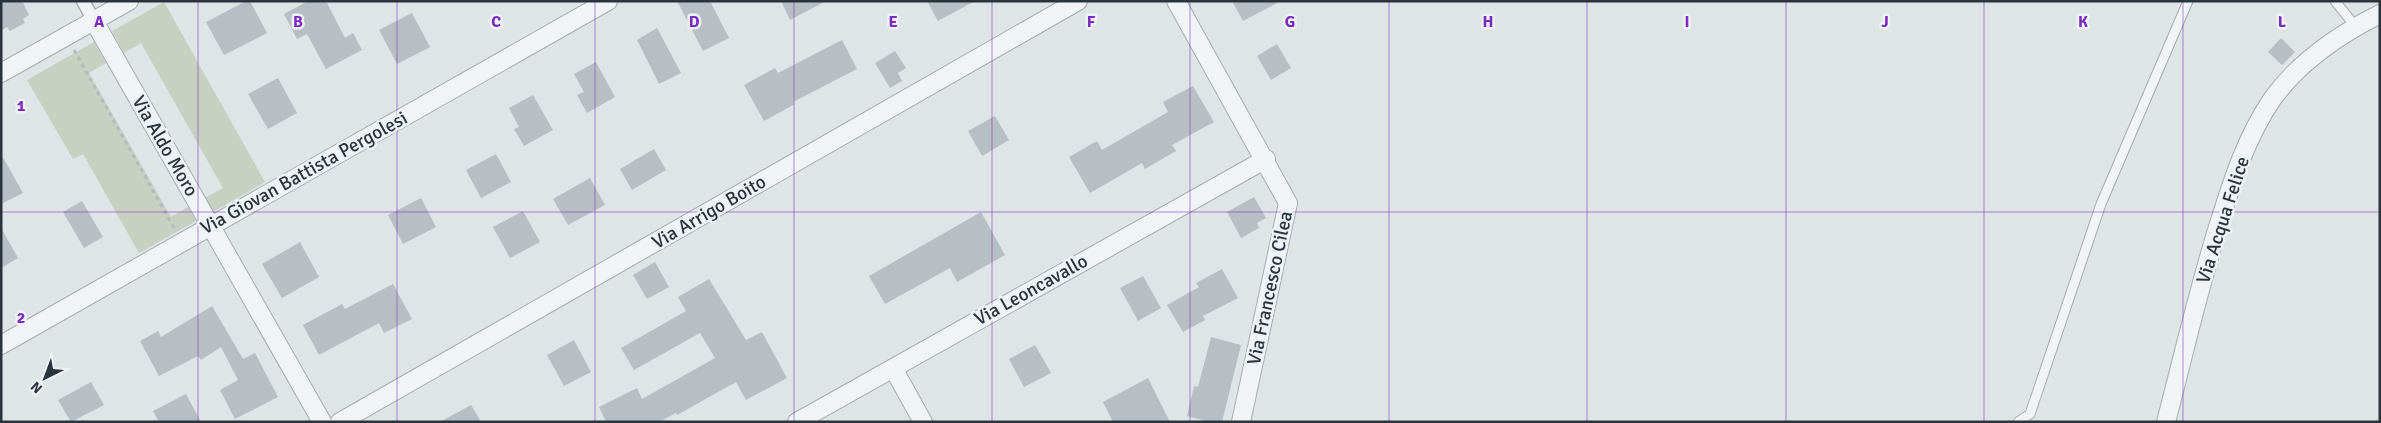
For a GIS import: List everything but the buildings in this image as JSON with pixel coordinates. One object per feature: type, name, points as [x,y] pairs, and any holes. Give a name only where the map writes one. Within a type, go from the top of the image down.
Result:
[{"type":"street","name":"Via Aldo Moro","points":[[83,1],[322,422]]},
{"type":"street","points":[[1,74],[129,1]]},
{"type":"street","name":"Via Giovan Battista Pergolesi","points":[[1,345],[608,1]]},
{"type":"street","name":"Via Arrigo Boito","points":[[340,422],[1078,1]]},
{"type":"street","name":"Via Francesco Cilea","points":[[1176,1],[1285,194],[1288,210],[1241,422]]},
{"type":"street","name":"Via Acqua Felice","points":[[2166,422],[2211,251],[2236,168],[2251,137],[2274,98],[2293,75],[2319,52],[2356,27],[2380,14]]},
{"type":"street","name":"Via Leoncavallo","points":[[797,422],[1266,159]]},
{"type":"street","points":[[893,368],[923,422]]},
{"type":"lane","points":[[2018,422],[2030,414],[2101,204],[2188,1]]},
{"type":"lane","points":[[2335,1],[2356,27]]},
{"type":"path","points":[[66,37],[182,242]]},
{"type":"green space","points":[[164,2],[265,182],[213,212],[205,198],[223,188],[141,43],[124,53],[112,31]]},
{"type":"green space","points":[[94,42],[106,63],[89,73],[171,217],[188,207],[196,221],[139,253],[83,154],[73,159],[27,80]]}]
